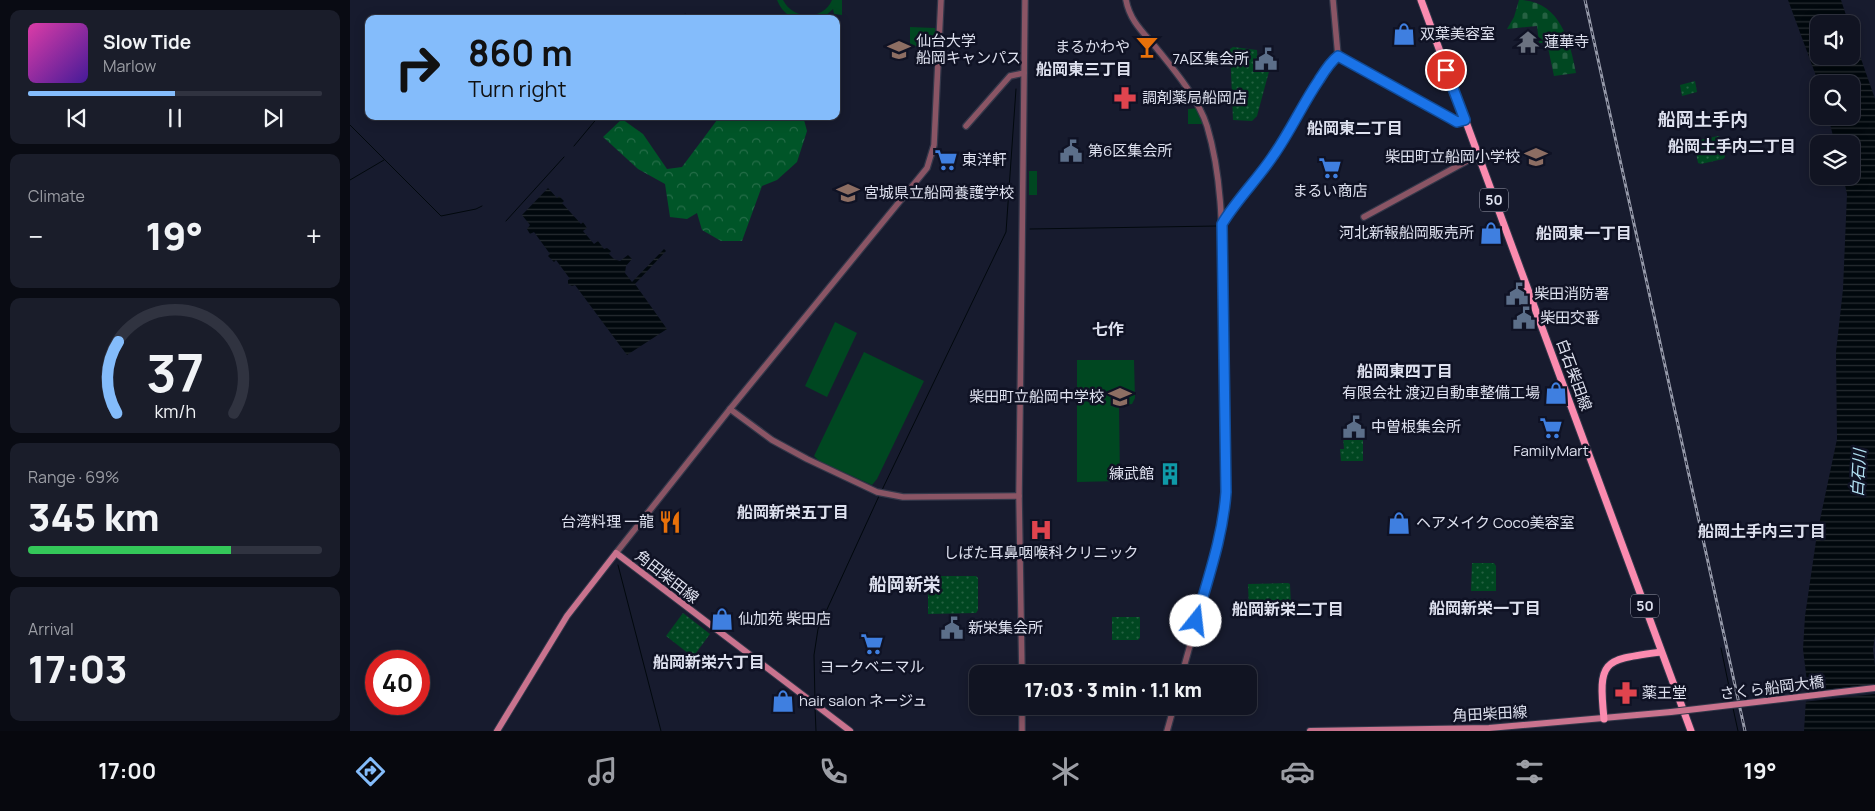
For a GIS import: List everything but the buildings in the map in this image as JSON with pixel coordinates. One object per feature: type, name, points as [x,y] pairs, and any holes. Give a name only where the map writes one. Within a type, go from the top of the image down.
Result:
[{"type":"main road","name":"白石柴田線","points":[[1421,0],[1691,731]]},
{"type":"main road","name":"角田柴田線","points":[[496,731],[567,616],[616,553],[812,704],[850,731]]},
{"type":"main road","points":[[1604,719],[1601,683],[1606,668],[1618,660],[1661,652]]},
{"type":"main road","name":"さくら船岡大橋","points":[[1671,712],[1875,688]]},
{"type":"main road","name":"角田柴田線","points":[[1310,731],[1489,728],[1671,712]]},
{"type":"street","points":[[616,553],[730,409],[925,170],[930,161],[936,134],[941,0]]},
{"type":"street","points":[[1022,665],[1019,496],[1025,0]]},
{"type":"street","points":[[1126,0],[1133,22],[1159,51],[1204,115],[1216,159],[1222,224],[1225,511],[1184,665]]},
{"type":"street","points":[[1222,224],[1288,134],[1308,96],[1324,72],[1338,56],[1333,0]]},
{"type":"street","points":[[1338,56],[1457,122],[1465,120]]},
{"type":"street","points":[[966,126],[1010,76],[1024,73]]},
{"type":"street","points":[[1364,217],[1478,155]]},
{"type":"street","points":[[730,409],[772,440],[806,459],[877,492],[903,497],[1019,496]]},
{"type":"street","points":[[1022,715],[1022,731]]},
{"type":"street","points":[[1167,731],[1171,715]]},
{"type":"green space","points":[[777,0],[783,0],[794,11],[808,15],[789,15]]},
{"type":"green space","points":[[832,0],[842,0],[842,15],[834,14],[833,9],[826,15],[815,15],[828,7]]},
{"type":"green space","points":[[1519,0],[1533,2],[1553,14],[1566,35],[1576,73],[1554,76],[1547,43],[1539,43],[1537,26],[1507,29],[1514,17]]},
{"type":"green space","points":[[910,27],[935,28],[935,47],[910,46]]},
{"type":"green space","points":[[1233,47],[1257,50],[1258,64],[1271,64],[1257,116],[1252,121],[1233,120],[1230,49]]},
{"type":"green space","points":[[1695,81],[1697,92],[1682,96],[1680,85]]},
{"type":"green space","points":[[1197,108],[1203,124],[1188,124],[1188,109]]},
{"type":"green space","points":[[621,120],[623,120],[643,134],[667,169],[682,167],[717,120],[804,120],[807,131],[797,162],[777,180],[762,186],[742,241],[721,241],[702,230],[697,213],[687,219],[670,217],[665,184],[638,169],[603,137]]},
{"type":"green space","points":[[1720,137],[1725,157],[1701,164],[1698,163],[1695,141]]},
{"type":"green space","points":[[1029,171],[1037,171],[1037,195],[1029,195]]},
{"type":"green space","points":[[835,322],[857,333],[827,397],[805,386]]},
{"type":"green space","points":[[864,352],[924,381],[877,479],[872,485],[819,461],[814,456]]},
{"type":"green space","points":[[1077,360],[1134,360],[1135,398],[1132,404],[1119,406],[1120,481],[1077,482]]},
{"type":"green space","points":[[1346,433],[1363,433],[1363,461],[1341,461],[1340,449],[1344,449],[1343,436]]},
{"type":"green space","points":[[1472,563],[1494,563],[1496,566],[1496,591],[1471,591]]},
{"type":"green space","points":[[928,576],[976,576],[978,578],[978,610],[976,613],[928,614]]},
{"type":"green space","points":[[1248,584],[1290,584],[1291,606],[1289,608],[1249,609]]},
{"type":"green space","points":[[683,613],[710,634],[693,657],[666,636]]},
{"type":"green space","points":[[1112,617],[1140,617],[1140,638],[1138,640],[1112,640]]},
{"type":"water","points":[[1788,0],[1841,0],[1846,15],[1810,15],[1810,60]]},
{"type":"water","name":"白石川","points":[[1860,56],[1875,99],[1875,635],[1873,649],[1875,666],[1875,731],[1804,731],[1807,682],[1803,649],[1805,616],[1817,534],[1837,439],[1836,352],[1843,289],[1847,194],[1845,185],[1860,185],[1860,135],[1833,135],[1830,125],[1860,125],[1860,75],[1816,75],[1812,65],[1860,65]]},
{"type":"water","points":[[548,188],[557,198],[559,196],[564,201],[562,203],[581,224],[583,222],[587,228],[583,231],[594,244],[598,241],[604,249],[607,248],[611,251],[609,254],[614,259],[620,261],[628,255],[632,259],[626,266],[625,273],[632,282],[664,249],[666,251],[635,284],[667,329],[627,355],[575,285],[568,284],[570,279],[556,260],[554,262],[548,256],[550,254],[534,232],[530,234],[527,229],[530,225],[522,215]]},
{"type":"pier","points":[[1875,684],[1875,694],[1803,702],[1804,692]]},
{"type":"waterway","points":[[882,490],[1006,232],[1016,89]]},
{"type":"waterway","points":[[574,146],[596,120]]},
{"type":"waterway","points":[[350,125],[441,216],[482,206]]},
{"type":"waterway","points":[[506,221],[564,157]]},
{"type":"waterway","points":[[350,180],[384,160]]},
{"type":"waterway","points":[[1030,229],[1218,226]]},
{"type":"waterway","points":[[815,701],[814,655],[818,629],[879,496]]},
{"type":"waterway","points":[[618,565],[661,731]]},
{"type":"waterway","points":[[1721,648],[1732,701]]},
{"type":"waterway","points":[[815,707],[816,731]]},
{"type":"waterway","points":[[1733,708],[1738,731]]},
{"type":"railway","points":[[1585,0],[1745,731]]},
{"type":"place","name":"双葉美容室","points":[[1404,34]]},
{"type":"place","name":"蓮華寺","points":[[1528,42]]},
{"type":"place","name":"まるかわや","points":[[1147,47]]},
{"type":"place","name":"仙台大学 船岡キャンパス","points":[[899,50]]},
{"type":"place","name":"7A区集会所","points":[[1266,59]]},
{"type":"place","name":"調剤薬局船岡店","points":[[1125,98]]},
{"type":"place","name":"第6区集会所","points":[[1071,151]]},
{"type":"place","name":"柴田町立船岡小学校","points":[[1536,157]]},
{"type":"place","name":"東洋軒","points":[[946,160]]},
{"type":"place","name":"まるい商店","points":[[1330,168]]},
{"type":"place","name":"宮城県立船岡養護学校","points":[[848,193]]},
{"type":"place","name":"河北新報船岡販売所","points":[[1491,233]]},
{"type":"place","name":"柴田消防署","points":[[1517,294]]},
{"type":"place","name":"柴田交番","points":[[1524,318]]},
{"type":"place","name":"有限会社 渡辺自動車整備工場","points":[[1556,393]]},
{"type":"place","name":"柴田町立船岡中学校","points":[[1120,397]]},
{"type":"place","name":"中曽根集会所","points":[[1354,427]]},
{"type":"place","name":"FamilyMart","points":[[1551,428]]},
{"type":"place","name":"練武館","points":[[1170,474]]},
{"type":"place","name":"台湾料理 一龍","points":[[670,522]]},
{"type":"place","name":"ヘアメイク Coco美容室","points":[[1399,523]]},
{"type":"place","name":"しばた耳鼻咽喉科クリニック","points":[[1041,530]]},
{"type":"place","name":"仙加苑 柴田店","points":[[722,619]]},
{"type":"place","name":"新栄集会所","points":[[952,628]]},
{"type":"place","name":"ヨークベニマル","points":[[872,644]]},
{"type":"place","name":"薬王堂","points":[[1626,693]]},
{"type":"place","name":"hair salon ネージュ","points":[[783,701]]},
{"type":"district","name":"船岡東三丁目","points":[[1084,69]]},
{"type":"district","name":"船岡土手内","points":[[1703,120]]},
{"type":"district","name":"船岡東二丁目","points":[[1355,128]]},
{"type":"district","name":"船岡土手内二丁目","points":[[1732,146]]},
{"type":"district","name":"船岡東一丁目","points":[[1584,233]]},
{"type":"district","name":"七作","points":[[1108,329]]},
{"type":"district","name":"船岡東四丁目","points":[[1405,371]]},
{"type":"district","name":"船岡新栄五丁目","points":[[793,512]]},
{"type":"district","name":"船岡土手内三丁目","points":[[1762,531]]},
{"type":"district","name":"船岡新栄","points":[[905,585]]},
{"type":"district","name":"船岡新栄一丁目","points":[[1485,608]]},
{"type":"district","name":"船岡新栄二丁目","points":[[1288,609]]},
{"type":"district","name":"船岡新栄六丁目","points":[[709,662]]},
{"type":"route","points":[[1196,621],[1225,511],[1222,224],[1288,134],[1308,96],[1324,72],[1338,56],[1457,122],[1465,120],[1446,70]]}]
